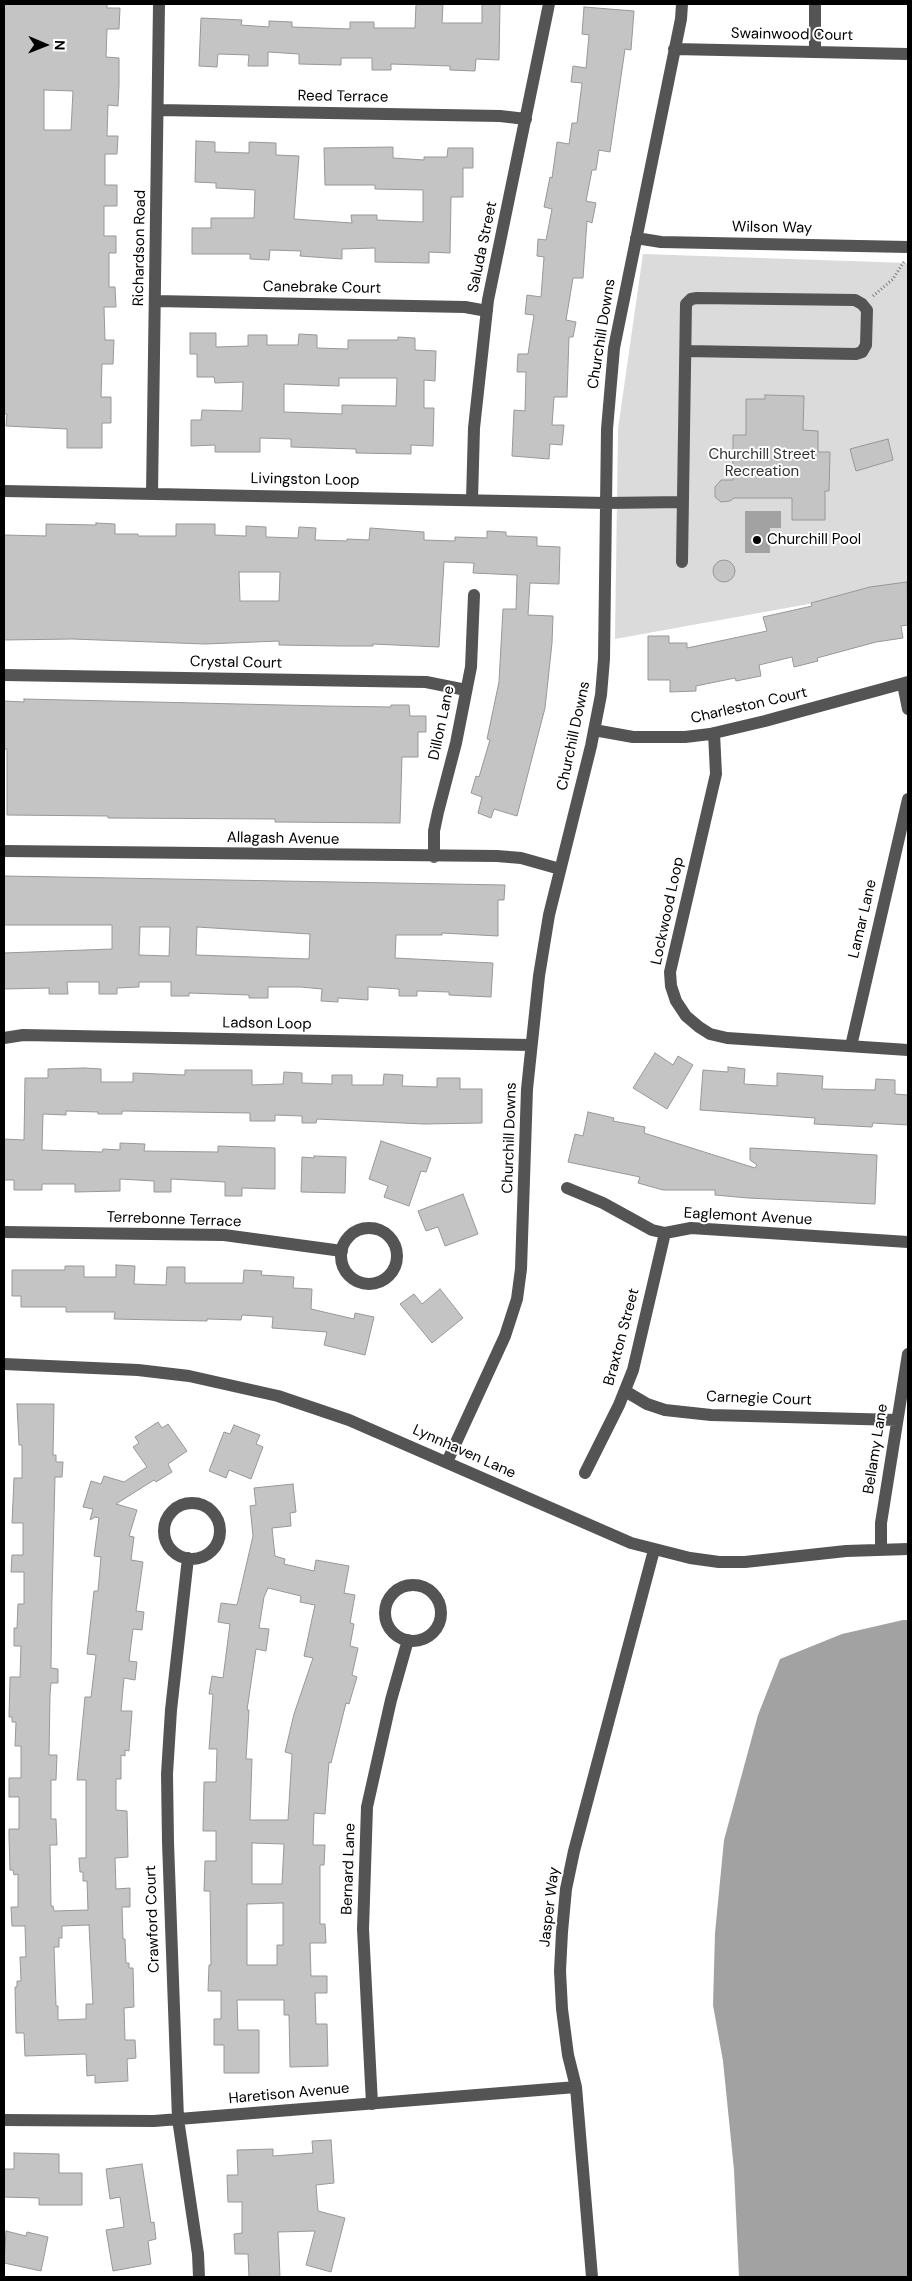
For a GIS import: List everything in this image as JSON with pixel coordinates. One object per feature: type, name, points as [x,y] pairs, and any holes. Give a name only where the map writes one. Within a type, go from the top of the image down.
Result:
[{"type":"street","name":"Richardson Road","points":[[152,494],[159,4]]},
{"type":"street","name":"Saluda Street","points":[[472,500],[474,428],[487,311],[549,4]]},
{"type":"street","name":"Churchill Downs","points":[[448,1462],[505,1336],[516,1299],[522,1252],[530,1045],[549,915],[594,730],[604,658],[610,386],[616,339],[682,4]]},
{"type":"street","points":[[815,4],[815,52]]},
{"type":"street","name":"Swainwood Court","points":[[674,49],[908,54]]},
{"type":"street","name":"Reed Terrace","points":[[158,110],[500,116],[526,119]]},
{"type":"street","name":"Wilson Way","points":[[636,238],[661,242],[907,251]]},
{"type":"street","points":[[682,562],[686,304],[691,299],[855,300],[867,310],[866,345],[862,352],[856,354],[686,351]]},
{"type":"street","name":"Canebrake Court","points":[[155,301],[465,307],[487,311]]},
{"type":"street","name":"Livingston Loop","points":[[4,490],[606,503],[683,502]]},
{"type":"street","name":"Dillon Lane","points":[[434,857],[436,822],[456,743],[471,667],[474,595]]},
{"type":"street","name":"Crystal Court","points":[[4,675],[426,682],[466,690]]},
{"type":"street","points":[[905,683],[908,709]]},
{"type":"street","name":"Charleston Court","points":[[594,730],[614,735],[648,738],[684,737],[714,733],[905,683]]},
{"type":"street","name":"Lockwood Loop","points":[[714,733],[716,774],[670,972],[671,986],[676,1001],[686,1016],[710,1034],[727,1038],[908,1050]]},
{"type":"street","name":"Lamar Lane","points":[[851,1046],[908,799]]},
{"type":"street","name":"Allagash Avenue","points":[[4,851],[521,858],[560,869]]},
{"type":"street","name":"Ladson Loop","points":[[4,1038],[23,1035],[530,1045]]},
{"type":"street","name":"Eaglemont Avenue","points":[[567,1188],[603,1202],[652,1230],[665,1233],[698,1228],[908,1242]]},
{"type":"street","points":[[360,1230],[379,1230],[393,1243],[396,1262],[388,1277],[372,1284],[364,1284],[348,1276],[341,1260],[342,1251],[351,1235],[360,1230]]},
{"type":"street","name":"Terrebonne Terrace","points":[[4,1232],[224,1236],[342,1251]]},
{"type":"street","name":"Braxton Street","points":[[585,1473],[624,1391],[643,1334],[665,1233]]},
{"type":"street","name":"Bellamy Lane","points":[[881,1550],[881,1523],[908,1354]]},
{"type":"street","name":"Lynnhaven Lane","points":[[4,1364],[138,1370],[189,1376],[234,1385],[323,1410],[448,1462],[631,1543],[690,1558],[719,1562],[746,1562],[846,1551],[908,1549]]},
{"type":"street","name":"Carnegie Court","points":[[624,1391],[647,1404],[665,1410],[711,1415],[897,1420]]},
{"type":"street","points":[[187,1503],[196,1503],[205,1506],[217,1518],[220,1535],[212,1550],[205,1556],[188,1558],[171,1549],[164,1531],[166,1521],[178,1507],[187,1503]]},
{"type":"street","name":"Jasper Way","points":[[592,2277],[576,2087],[568,2055],[562,2009],[560,1971],[566,1889],[654,1550]]},
{"type":"street","name":"Crawford Court","points":[[188,1558],[171,1710],[167,1774],[170,1960],[178,2119],[198,2254],[199,2277]]},
{"type":"street","points":[[419,1585],[435,1595],[440,1604],[441,1614],[434,1631],[417,1640],[408,1640],[393,1631],[388,1624],[386,1607],[394,1592],[402,1587],[419,1585]]},
{"type":"street","name":"Bernard Lane","points":[[372,2104],[363,1929],[367,1807],[390,1700],[408,1640]]},
{"type":"street","name":"Haretison Avenue","points":[[4,2120],[144,2121],[576,2087]]},
{"type":"path","points":[[862,304],[893,278],[904,262],[907,251]]},
{"type":"green space","name":"Churchill Street Recreation","points":[[643,254],[908,263],[908,586],[615,639],[618,429]]},
{"type":"shaded area","name":"Churchill Pool","points":[[745,511],[781,511],[781,528],[770,528],[770,553],[745,553]]},
{"type":"shaded area","points":[[908,1620],[908,2277],[739,2277],[734,2170],[723,2061],[713,2005],[715,1933],[724,1840],[758,1715],[780,1659],[842,1634]]},
{"type":"building","points":[[4,4],[107,4],[107,8],[120,8],[119,29],[107,29],[106,57],[119,58],[118,106],[108,105],[107,136],[118,136],[117,154],[105,154],[105,185],[117,185],[117,206],[104,206],[104,236],[116,236],[116,253],[109,253],[109,287],[115,287],[116,307],[104,307],[105,340],[114,340],[113,364],[102,364],[101,397],[111,397],[111,423],[102,423],[102,448],[67,448],[67,429],[6,426],[7,414],[4,414]],"holes":[[[44,90],[73,91],[71,130],[44,130]]]},
{"type":"building","points":[[416,4],[443,4],[442,23],[482,23],[482,4],[500,4],[499,60],[476,59],[475,71],[450,70],[450,66],[391,64],[391,70],[372,70],[372,58],[341,58],[341,65],[299,64],[299,54],[268,52],[268,66],[248,66],[249,55],[218,54],[217,67],[199,66],[201,18],[242,20],[241,25],[269,27],[269,21],[292,22],[292,27],[350,29],[350,22],[374,22],[374,28],[415,28]]},
{"type":"building","points":[[584,7],[634,11],[631,50],[625,49],[610,152],[599,150],[596,170],[592,170],[586,201],[596,203],[592,223],[587,221],[583,278],[573,278],[566,320],[576,322],[573,337],[569,337],[567,397],[554,397],[552,425],[564,425],[562,445],[550,444],[549,459],[512,456],[514,410],[525,411],[526,372],[517,372],[518,354],[528,354],[534,315],[525,314],[527,295],[541,297],[544,257],[537,256],[538,239],[546,240],[552,209],[544,207],[550,177],[552,178],[557,142],[569,144],[572,123],[577,123],[582,83],[571,82],[573,66],[586,68],[589,35],[582,34]]},
{"type":"building","points":[[196,141],[215,142],[215,152],[249,153],[249,142],[276,143],[276,155],[299,156],[294,219],[352,223],[351,215],[377,215],[377,220],[423,222],[423,190],[375,189],[375,185],[325,185],[324,148],[393,147],[393,158],[424,160],[424,157],[447,157],[448,148],[473,148],[473,168],[463,168],[463,197],[451,197],[450,253],[429,252],[429,263],[375,262],[375,248],[342,249],[342,259],[300,256],[301,251],[270,250],[269,260],[250,259],[250,254],[192,254],[192,228],[211,228],[211,218],[254,218],[255,190],[216,188],[216,183],[195,182]]},
{"type":"building","points":[[190,333],[216,333],[216,347],[248,346],[248,335],[267,335],[267,345],[298,345],[299,334],[317,335],[317,348],[348,349],[348,340],[398,340],[398,337],[415,338],[415,350],[436,351],[435,381],[424,380],[424,408],[434,408],[433,446],[411,445],[411,454],[356,453],[356,449],[291,447],[291,439],[260,438],[260,452],[215,452],[215,445],[191,446],[191,420],[201,420],[202,410],[242,411],[243,382],[215,383],[214,377],[197,377],[197,354],[190,354]],"holes":[[[339,378],[397,378],[396,406],[342,405],[342,414],[284,412],[284,384],[339,386]]]},
{"type":"building","points":[[765,395],[804,396],[803,430],[818,431],[818,452],[830,452],[829,491],[825,491],[825,520],[792,520],[792,498],[734,498],[730,501],[721,502],[715,497],[715,487],[721,480],[733,480],[733,435],[746,435],[746,399],[765,399]]},
{"type":"building","points":[[888,439],[893,460],[856,471],[850,449]]},
{"type":"building","points":[[96,523],[115,524],[115,534],[138,534],[138,536],[176,536],[176,524],[215,524],[215,535],[246,536],[246,526],[266,527],[266,537],[298,538],[299,527],[316,528],[315,540],[347,541],[347,539],[369,540],[370,528],[424,532],[424,540],[455,541],[455,537],[487,538],[487,531],[506,532],[506,536],[537,537],[537,546],[560,547],[559,584],[530,583],[528,615],[553,616],[552,643],[545,708],[517,816],[494,809],[491,818],[478,813],[482,797],[471,793],[476,776],[479,777],[490,740],[487,739],[499,682],[503,609],[516,609],[517,575],[473,573],[474,563],[444,562],[439,647],[373,644],[373,646],[279,645],[279,641],[205,644],[72,639],[4,640],[4,535],[46,536],[46,524],[96,525]],"holes":[[[239,572],[280,572],[279,601],[240,601]]]},
{"type":"building","points":[[724,560],[732,563],[735,571],[732,579],[724,582],[716,579],[713,571],[716,563]]},
{"type":"building","points":[[907,582],[908,625],[901,626],[903,638],[876,642],[817,658],[818,661],[794,667],[792,657],[759,665],[761,676],[736,681],[735,678],[696,686],[696,691],[670,692],[670,680],[648,680],[648,636],[669,636],[669,643],[687,643],[687,648],[767,631],[763,617],[812,606],[811,603],[870,587]]},
{"type":"building","points":[[24,699],[325,706],[391,707],[391,705],[409,705],[410,716],[426,716],[426,732],[418,732],[418,757],[402,757],[400,823],[275,822],[275,819],[7,815],[7,749],[4,749],[4,701],[24,702]]},
{"type":"building","points":[[4,876],[505,885],[504,900],[498,900],[498,936],[442,933],[442,935],[396,935],[395,958],[493,963],[491,997],[449,995],[449,992],[417,991],[417,996],[399,996],[399,989],[368,987],[368,1000],[338,998],[338,1002],[321,1001],[322,989],[301,987],[268,987],[268,998],[249,998],[249,995],[189,993],[189,996],[171,996],[171,982],[139,982],[139,987],[117,988],[117,994],[99,994],[99,982],[67,982],[68,994],[49,994],[49,988],[4,989],[4,953],[112,949],[112,925],[4,925]],"holes":[[[140,927],[170,927],[169,956],[139,955]],[[197,927],[310,934],[309,959],[196,955]]]},
{"type":"building","points":[[655,1053],[673,1065],[678,1056],[693,1065],[667,1109],[633,1088]]},
{"type":"building","points":[[728,1067],[745,1069],[744,1084],[777,1086],[777,1073],[823,1076],[822,1089],[875,1090],[876,1079],[895,1080],[895,1094],[908,1095],[908,1125],[873,1123],[872,1127],[814,1124],[815,1118],[700,1110],[703,1070],[728,1072]]},
{"type":"building","points":[[48,1069],[101,1069],[101,1082],[133,1082],[133,1073],[185,1075],[185,1070],[252,1070],[252,1085],[283,1084],[284,1072],[302,1073],[302,1083],[332,1084],[332,1075],[352,1075],[352,1085],[383,1085],[384,1074],[403,1075],[402,1086],[437,1087],[437,1078],[460,1078],[460,1089],[482,1089],[482,1123],[424,1124],[317,1119],[316,1123],[302,1123],[302,1116],[275,1115],[275,1121],[250,1121],[250,1113],[122,1111],[122,1114],[98,1114],[98,1112],[66,1111],[66,1115],[43,1114],[42,1150],[102,1152],[103,1149],[120,1150],[120,1143],[145,1144],[144,1151],[218,1152],[218,1146],[275,1148],[275,1189],[242,1188],[242,1196],[225,1196],[225,1182],[171,1179],[171,1192],[154,1192],[154,1181],[120,1179],[120,1191],[75,1192],[75,1184],[42,1184],[42,1190],[14,1190],[14,1180],[4,1180],[4,1139],[24,1140],[25,1078],[48,1078]]},
{"type":"building","points":[[588,1112],[614,1118],[613,1121],[645,1127],[644,1133],[755,1168],[757,1165],[750,1160],[750,1148],[877,1155],[875,1204],[748,1198],[715,1195],[715,1190],[663,1190],[638,1183],[640,1177],[568,1162],[575,1134],[583,1136]]},
{"type":"building","points":[[381,1141],[431,1158],[426,1172],[421,1171],[409,1206],[384,1197],[388,1186],[369,1179]]},
{"type":"building","points":[[314,1156],[346,1157],[345,1193],[301,1192],[302,1157],[314,1158]]},
{"type":"building","points":[[463,1194],[478,1234],[445,1246],[438,1227],[426,1231],[418,1211]]},
{"type":"building","points":[[116,1265],[135,1266],[134,1284],[166,1285],[167,1267],[185,1267],[185,1283],[243,1283],[244,1270],[262,1271],[261,1275],[294,1277],[293,1288],[312,1289],[311,1309],[354,1319],[355,1313],[374,1317],[365,1355],[324,1345],[327,1332],[272,1328],[273,1317],[242,1315],[241,1320],[207,1319],[207,1321],[114,1319],[115,1312],[66,1312],[66,1307],[21,1307],[21,1296],[12,1296],[12,1270],[65,1270],[65,1266],[84,1266],[84,1277],[116,1277]]},
{"type":"building","points":[[440,1289],[463,1318],[432,1343],[400,1304],[414,1294],[422,1304]]},
{"type":"building","points":[[17,1404],[54,1404],[53,1455],[56,1455],[56,1462],[63,1462],[62,1477],[55,1477],[52,1597],[51,1668],[58,1669],[58,1683],[51,1683],[50,1695],[49,1755],[57,1755],[56,1780],[51,1780],[51,1819],[56,1819],[57,1845],[50,1845],[51,1906],[53,1906],[54,1911],[88,1910],[87,1881],[83,1881],[83,1872],[80,1872],[79,1858],[86,1858],[86,1780],[77,1780],[85,1697],[91,1697],[96,1655],[87,1654],[94,1591],[98,1591],[101,1557],[94,1556],[99,1518],[95,1517],[90,1520],[93,1509],[83,1507],[91,1481],[101,1484],[104,1476],[124,1482],[147,1467],[133,1447],[139,1443],[135,1437],[158,1422],[162,1428],[168,1424],[187,1451],[168,1464],[172,1472],[156,1482],[154,1480],[116,1504],[137,1510],[129,1536],[134,1537],[131,1560],[143,1562],[136,1611],[144,1612],[142,1630],[133,1629],[129,1661],[137,1662],[135,1680],[124,1678],[121,1711],[132,1711],[129,1751],[125,1750],[125,1756],[121,1755],[121,1779],[116,1779],[116,1810],[127,1811],[128,1857],[115,1858],[116,1889],[130,1888],[130,1907],[122,1907],[126,1963],[129,1963],[129,1968],[133,1968],[134,2007],[124,2008],[125,2040],[135,2040],[136,2058],[127,2059],[128,2081],[95,2083],[95,2075],[87,2076],[86,2054],[25,2056],[24,2033],[16,2033],[15,1987],[17,1987],[17,1981],[21,1981],[20,1957],[26,1957],[25,1926],[12,1926],[11,1907],[18,1907],[18,1874],[14,1875],[13,1870],[10,1870],[9,1836],[9,1829],[19,1829],[19,1797],[9,1797],[9,1778],[21,1778],[21,1746],[15,1746],[16,1722],[12,1722],[12,1717],[9,1717],[10,1677],[20,1677],[21,1646],[14,1646],[14,1628],[17,1628],[18,1604],[24,1604],[24,1572],[11,1572],[12,1555],[23,1555],[23,1523],[12,1523],[14,1478],[22,1478],[22,1445],[19,1445]],"holes":[[[89,1925],[93,2004],[86,2004],[86,2019],[58,2020],[54,1947],[59,1947],[59,1938],[62,1938],[62,1926]]]},
{"type":"building","points":[[234,1425],[260,1435],[256,1444],[263,1447],[251,1479],[229,1470],[226,1478],[209,1471],[224,1432],[230,1434]]},
{"type":"building","points":[[293,1484],[296,1512],[290,1513],[291,1526],[272,1528],[275,1556],[285,1559],[284,1564],[314,1571],[316,1560],[349,1566],[344,1593],[355,1595],[350,1623],[354,1624],[350,1646],[358,1648],[352,1675],[357,1677],[349,1704],[346,1703],[331,1763],[329,1762],[325,1814],[314,1813],[313,1845],[325,1845],[324,1865],[320,1865],[320,1924],[325,1924],[326,1943],[310,1943],[311,1976],[327,1976],[327,1993],[315,1993],[316,2024],[327,2024],[328,2066],[290,2067],[289,2015],[284,2015],[284,2000],[237,2000],[238,2030],[259,2030],[259,2073],[224,2073],[224,2045],[214,2045],[214,2019],[221,2019],[221,1991],[208,1991],[209,1965],[211,1965],[210,1891],[204,1891],[205,1861],[216,1861],[216,1831],[203,1831],[204,1782],[216,1782],[217,1749],[209,1749],[213,1694],[209,1694],[212,1676],[223,1678],[230,1624],[218,1622],[221,1603],[237,1605],[253,1536],[250,1506],[256,1505],[254,1488]],"holes":[[[268,1588],[301,1596],[300,1602],[315,1605],[304,1656],[313,1658],[294,1714],[285,1752],[292,1754],[288,1820],[250,1820],[252,1759],[246,1759],[249,1710],[247,1710],[256,1649],[266,1651],[269,1629],[259,1628],[264,1597]],[[252,1843],[284,1844],[282,1884],[252,1884]],[[283,1903],[283,1945],[277,1945],[277,1965],[247,1965],[247,1904]]]},
{"type":"building","points":[[331,2140],[334,2183],[316,2185],[318,2211],[345,2218],[331,2272],[306,2265],[315,2231],[278,2232],[280,2277],[249,2277],[248,2254],[235,2254],[234,2234],[242,2233],[242,2202],[228,2202],[227,2175],[238,2175],[237,2150],[273,2149],[273,2156],[313,2153],[312,2141]]},
{"type":"building","points":[[14,2153],[59,2154],[59,2173],[82,2173],[82,2205],[39,2205],[39,2198],[4,2197],[4,2169],[14,2169]]},
{"type":"building","points":[[142,2164],[151,2223],[154,2222],[156,2239],[148,2241],[151,2264],[113,2271],[106,2230],[124,2227],[120,2197],[110,2199],[106,2169]]},
{"type":"building","points":[[6,2231],[26,2236],[27,2232],[48,2237],[41,2271],[4,2263]]},
{"type":"place","name":"Churchill Pool","points":[[757,540]]}]
